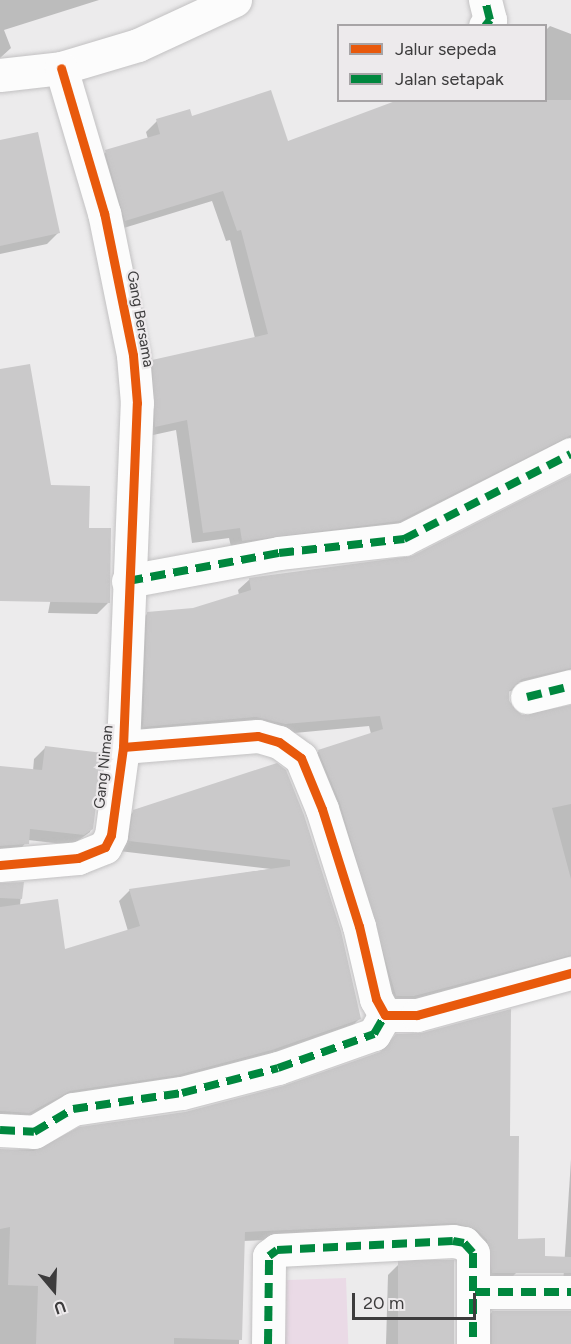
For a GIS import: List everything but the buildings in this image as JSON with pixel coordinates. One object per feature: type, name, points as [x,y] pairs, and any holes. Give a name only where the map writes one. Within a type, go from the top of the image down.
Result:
[{"type":"street","points":[[0,75],[61,68],[138,45],[235,0]]},
{"type":"street","points":[[485,0],[490,20],[487,24]]},
{"type":"street","name":"Gang Bersama","points":[[61,68],[104,213],[133,355],[137,403],[128,581]]},
{"type":"street","points":[[128,581],[279,553],[404,539],[571,454]]},
{"type":"street","name":"Gang Niman","points":[[0,865],[78,858],[105,847],[111,835],[123,747],[128,581]]},
{"type":"street","points":[[527,697],[571,686]]},
{"type":"street","points":[[123,747],[258,736],[279,742],[301,758],[322,809],[359,926],[376,999],[385,1015]]},
{"type":"street","points":[[385,1015],[417,1015],[571,973]]},
{"type":"street","points":[[0,1130],[34,1132],[74,1109],[106,1107],[182,1093],[278,1068],[374,1034],[385,1015]]},
{"type":"street","points":[[268,1344],[269,1256],[282,1248],[464,1243],[473,1253],[475,1292],[473,1344]]},
{"type":"street","points":[[475,1292],[571,1292]]},
{"type":"shaded area","points":[[346,1278],[348,1344],[283,1344],[281,1280]]},
{"type":"marked path","points":[[485,0],[490,20],[487,24]]},
{"type":"marked path","points":[[128,581],[279,553],[404,539],[571,454]]},
{"type":"marked path","points":[[527,697],[571,686]]},
{"type":"marked path","points":[[0,1130],[34,1132],[73,1109],[182,1093],[278,1068],[374,1034],[385,1015]]},
{"type":"marked path","points":[[268,1344],[269,1256],[277,1250],[453,1241],[464,1243],[473,1253],[473,1344]]},
{"type":"marked path","points":[[475,1292],[571,1292]]},
{"type":"cycle path","points":[[0,865],[78,858],[105,847],[111,835],[123,747],[137,403],[133,355],[104,213],[61,68]]},
{"type":"cycle path","points":[[123,747],[258,736],[279,742],[301,758],[322,809],[359,926],[376,999],[385,1015],[417,1015],[571,973]]}]
